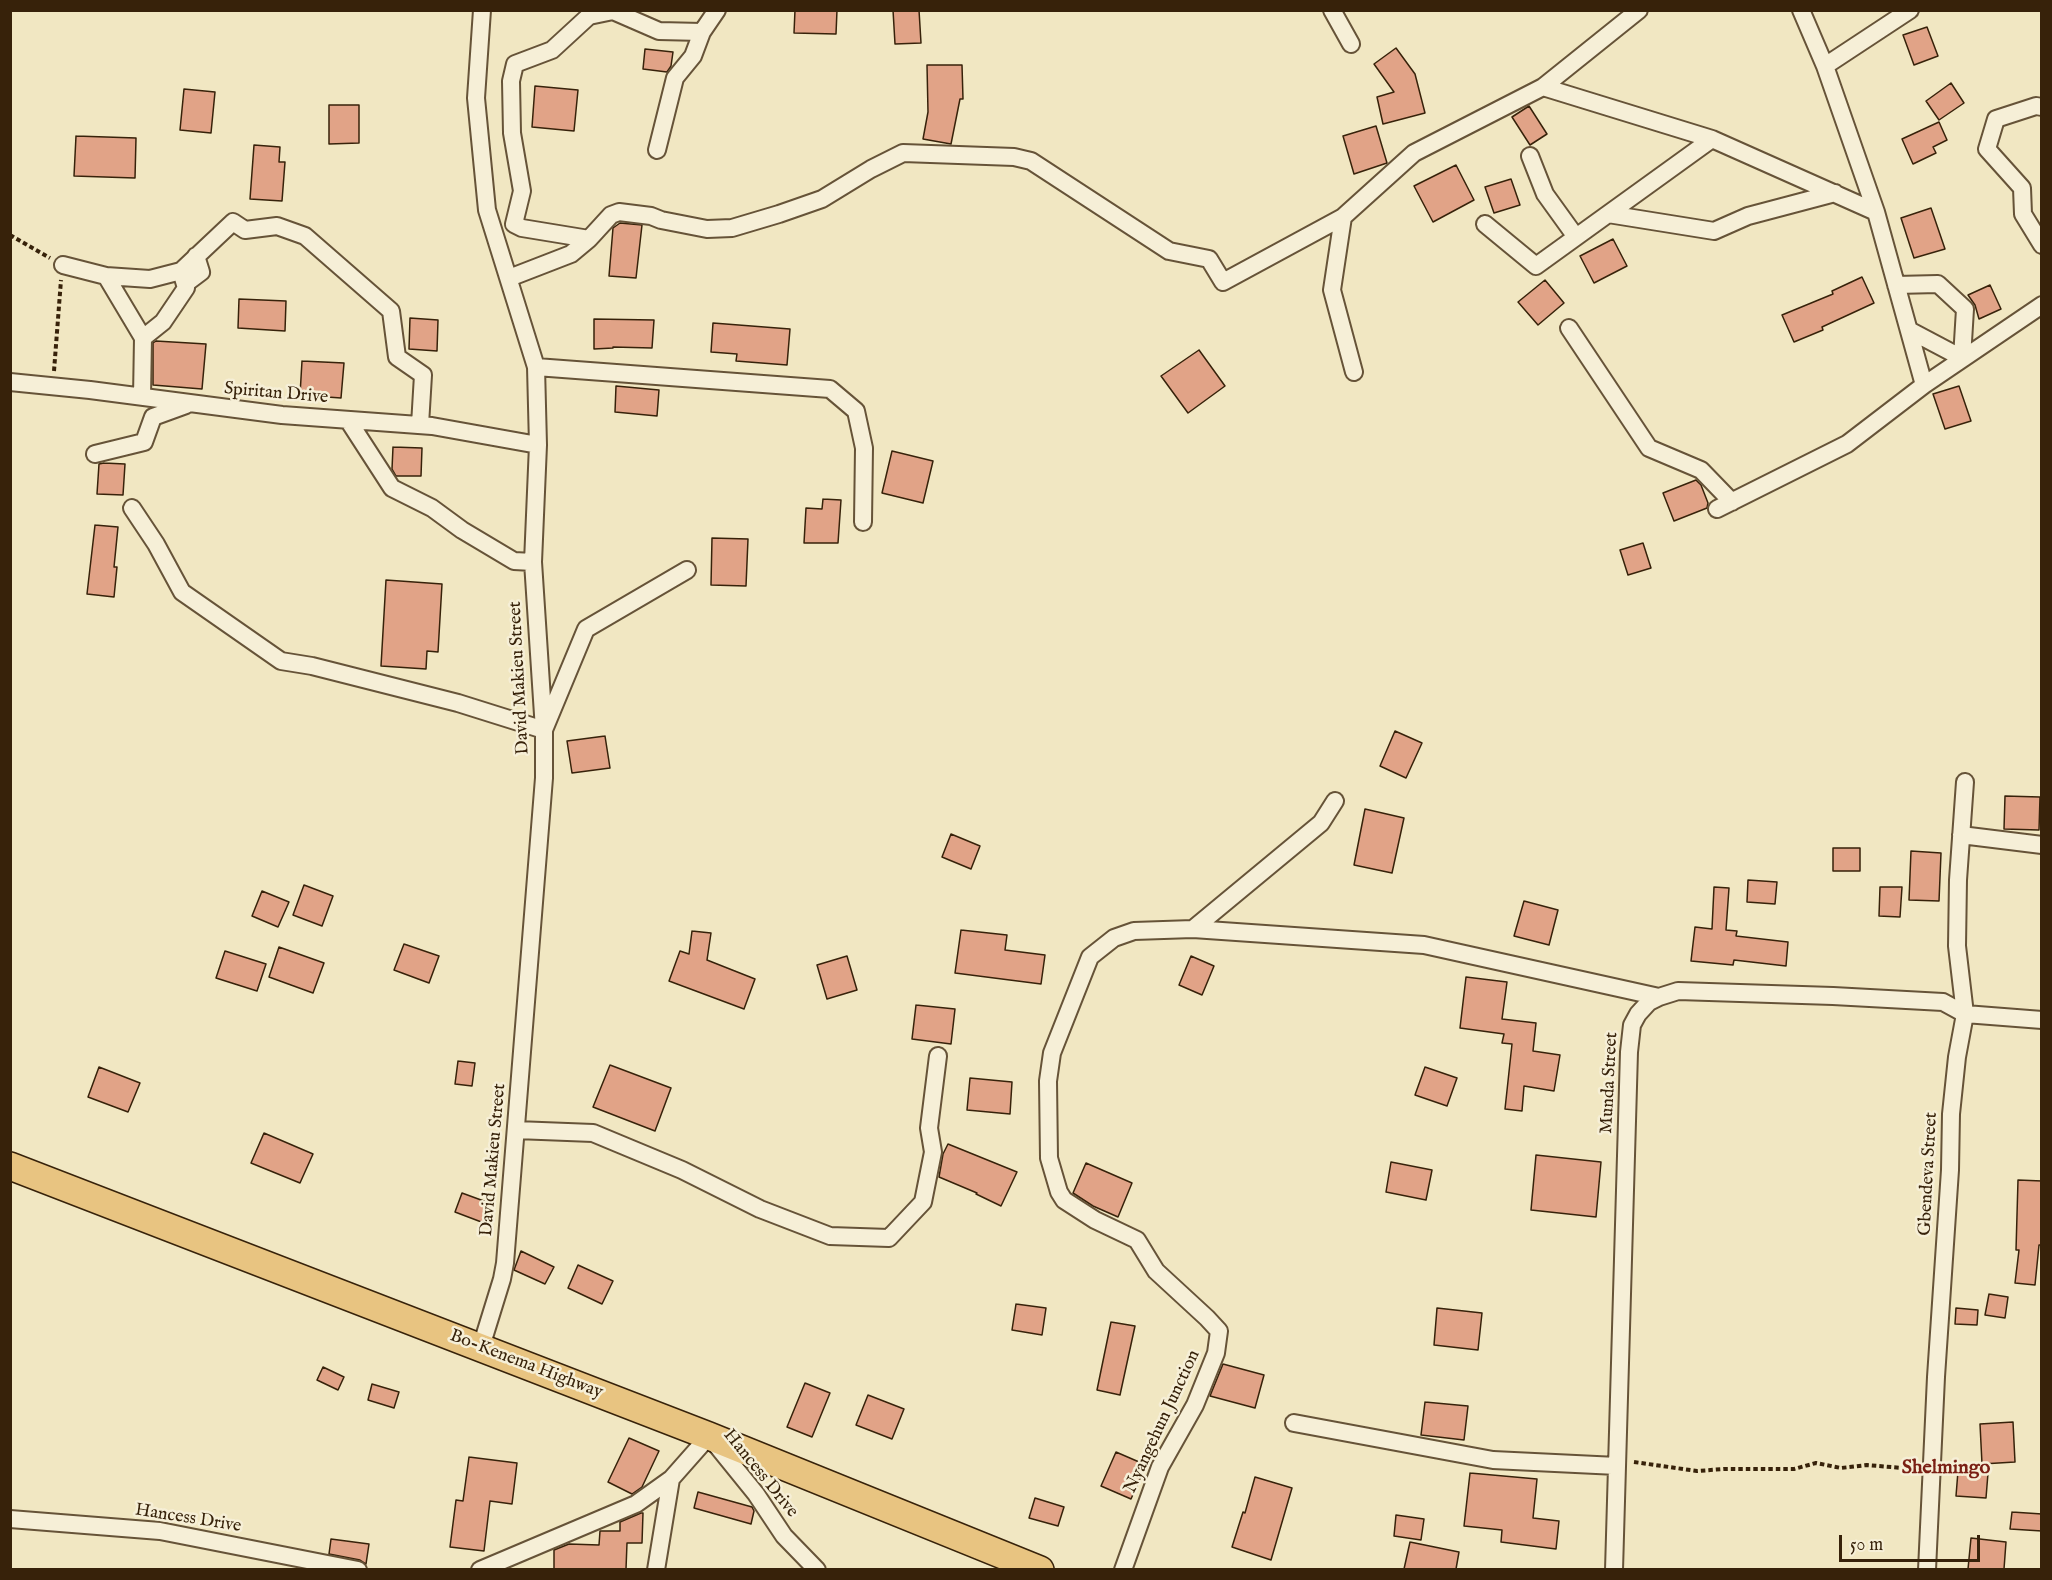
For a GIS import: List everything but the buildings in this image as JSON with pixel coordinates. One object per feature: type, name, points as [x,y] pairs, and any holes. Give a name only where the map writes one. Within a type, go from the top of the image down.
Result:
[{"type":"highway","name":"Bo-Kenema Highway","points":[[10,1166],[709,1436],[1040,1569]]},
{"type":"street","name":"David Makieu Street","points":[[481,1347],[505,1263],[544,778],[544,730],[533,562],[538,445],[536,367],[487,210],[476,98],[482,10]]},
{"type":"street","points":[[657,150],[675,78],[693,56],[702,32],[717,10]]},
{"type":"street","points":[[1332,10],[1351,44]]},
{"type":"street","points":[[508,278],[571,254],[589,240],[612,215],[619,212],[651,216],[707,229],[732,228],[822,199],[870,169],[903,153],[1014,157],[1031,161],[1169,251],[1209,259],[1223,282],[1343,217],[1414,153],[1543,87],[1639,10]]},
{"type":"street","points":[[1801,10],[1825,66],[1876,213],[1924,385]]},
{"type":"street","points":[[1825,66],[1910,10]]},
{"type":"street","points":[[589,240],[522,228],[514,224],[522,191],[512,133],[511,81],[515,64],[552,50],[589,15],[613,11],[659,31],[702,32]]},
{"type":"street","points":[[1543,87],[1712,139],[1876,213]]},
{"type":"street","points":[[2042,107],[2036,106],[1996,119],[1988,149],[2022,188],[2023,214],[2042,245]]},
{"type":"street","points":[[1485,224],[1536,266],[1712,139]]},
{"type":"street","points":[[1530,156],[1545,194],[1576,237]]},
{"type":"street","points":[[1608,214],[1714,231],[1748,216],[1835,193]]},
{"type":"street","points":[[1343,217],[1332,290],[1354,372]]},
{"type":"street","points":[[143,338],[163,322],[186,288],[183,277],[196,256],[234,222],[245,230],[277,226],[305,236],[391,311],[397,357],[423,375],[420,425]]},
{"type":"street","points":[[63,265],[106,276],[150,279],[183,277]]},
{"type":"street","points":[[106,276],[143,338],[141,397]]},
{"type":"street","points":[[1896,285],[1938,284],[1965,309],[1962,358]]},
{"type":"street","points":[[1569,328],[1649,448],[1701,470],[1725,506],[1847,444],[1924,385],[2042,305]]},
{"type":"street","points":[[1909,330],[1962,358]]},
{"type":"street","points":[[536,367],[830,389],[856,411],[864,448],[863,522]]},
{"type":"street","name":"Spiritan Drive","points":[[10,382],[282,415],[420,425],[538,445]]},
{"type":"street","points":[[95,454],[144,442],[153,417],[187,404]]},
{"type":"street","points":[[348,420],[392,488],[432,508],[462,530],[514,561],[533,562]]},
{"type":"street","points":[[132,508],[156,544],[182,592],[281,661],[312,666],[458,703],[544,730],[586,628],[687,570]]},
{"type":"street","name":"Gbendeva Street","points":[[1927,1569],[1950,1170],[1951,1114],[1957,1057],[1965,1014],[1957,946],[1958,880],[1965,782]]},
{"type":"street","points":[[1193,929],[1321,823],[1335,801]]},
{"type":"street","points":[[1961,835],[2042,845]]},
{"type":"street","points":[[1193,929],[1424,945],[1659,997]]},
{"type":"street","name":"Nyangehun Junction","points":[[1123,1569],[1160,1467],[1195,1405],[1216,1353],[1219,1331],[1156,1271],[1137,1240],[1095,1220],[1064,1200],[1059,1192],[1049,1158],[1048,1081],[1052,1053],[1090,957],[1114,938],[1134,931],[1193,929]]},
{"type":"street","name":"Munda Street","points":[[1614,1569],[1629,1052],[1632,1025],[1638,1014],[1649,1002],[1678,991],[1943,1002],[1965,1014],[2042,1020]]},
{"type":"street","points":[[516,1130],[593,1132],[682,1170],[760,1209],[830,1236],[889,1238],[923,1202],[933,1152],[929,1128],[938,1056]]},
{"type":"street","points":[[1293,1423],[1493,1460],[1617,1462]]},
{"type":"street","name":"Hancess Drive","points":[[480,1569],[636,1504],[671,1479],[709,1436],[756,1494],[784,1536],[817,1569]]},
{"type":"street","points":[[656,1569],[671,1479]]},
{"type":"street","name":"Hancess Drive","points":[[10,1519],[160,1531],[358,1569]]},
{"type":"path","points":[[10,235],[63,265],[52,386]]},
{"type":"path","points":[[1617,1462],[1697,1471],[1794,1469],[1816,1463],[1841,1468],[1867,1465],[1931,1470]]},
{"type":"district","name":"Shelmingo","points":[[1946,1469]]}]
